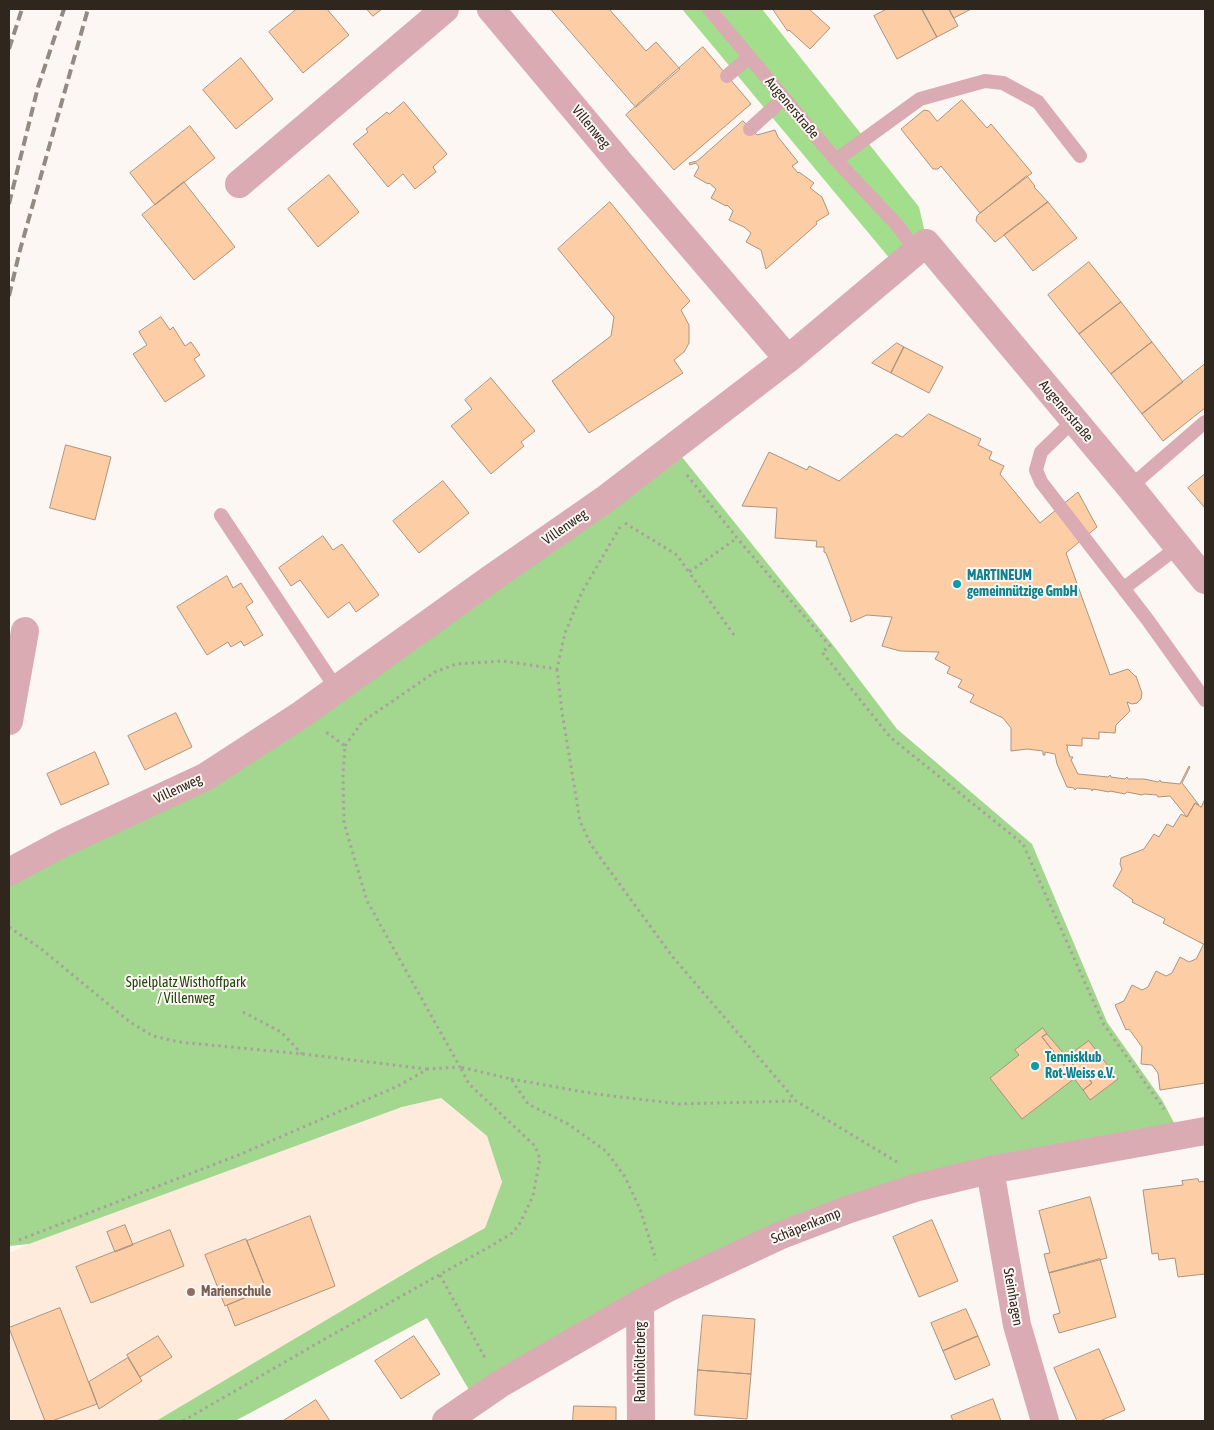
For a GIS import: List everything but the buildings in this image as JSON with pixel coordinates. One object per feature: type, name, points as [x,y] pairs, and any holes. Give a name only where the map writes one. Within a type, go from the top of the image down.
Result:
[{"type":"street","points":[[239,184],[445,9]]},
{"type":"street","name":"Villenweg","points":[[491,9],[788,359]]},
{"type":"street","name":"Villenweg","points":[[9,872],[63,842],[205,777],[302,714],[336,688],[604,500],[788,359],[921,247]]},
{"type":"street","name":"Augenerstraße","points":[[921,247],[1073,420],[1205,580]]},
{"type":"street","points":[[9,721],[25,632]]},
{"type":"street","name":"Schäpenkamp","points":[[446,1421],[500,1384],[640,1303],[779,1236],[847,1210],[915,1188],[990,1170],[1193,1133]]},
{"type":"street","name":"Steinhagen","points":[[990,1170],[1017,1326],[1045,1421]]},
{"type":"street","name":"Rauhhölterberg","points":[[640,1303],[641,1421]]},
{"type":"lane","name":"Augenerstraße","points":[[708,9],[836,160],[898,226],[921,247]]},
{"type":"lane","points":[[727,76],[749,57]]},
{"type":"lane","points":[[836,160],[920,98],[985,81],[1003,83],[1038,102],[1080,156]]},
{"type":"lane","points":[[750,129],[784,98]]},
{"type":"lane","points":[[1073,420],[1041,452],[1036,470],[1041,482],[1124,588],[1205,700]]},
{"type":"lane","points":[[1130,487],[1205,422]]},
{"type":"lane","points":[[221,515],[336,688]]},
{"type":"lane","points":[[1124,588],[1178,547]]},
{"type":"path","points":[[657,459],[689,477],[737,538],[830,646],[822,652],[890,737],[1024,844],[1104,1025],[1159,1100],[1193,1133]]},
{"type":"path","points":[[734,635],[677,555],[623,522],[582,592],[565,633],[558,669],[562,712],[580,821],[590,846],[672,956],[796,1101],[904,1167],[915,1188]]},
{"type":"path","points":[[689,572],[737,538]]},
{"type":"path","points":[[183,1421],[511,1234],[519,1225],[533,1196],[540,1159],[535,1146],[469,1084],[367,901],[344,822],[343,774],[345,746],[362,722],[435,672],[456,664],[503,662],[558,669]]},
{"type":"path","points":[[302,714],[345,746]]},
{"type":"path","points":[[9,926],[40,948],[130,1022],[153,1036],[179,1042],[428,1069],[460,1067],[511,1079],[596,1094],[679,1104],[796,1101]]},
{"type":"path","points":[[243,1012],[281,1032],[303,1054]]},
{"type":"path","points":[[19,1240],[240,1154],[398,1086],[428,1069]]},
{"type":"path","points":[[511,1079],[528,1104],[568,1124],[606,1151],[626,1178],[640,1209],[662,1276],[670,1287]]},
{"type":"path","points":[[440,1275],[500,1384]]},
{"type":"shaded area","name":"Marienschule","points":[[440,1098],[487,1136],[502,1182],[485,1228],[429,1259],[156,1421],[9,1421],[9,1253],[403,1107]]},
{"type":"green space","points":[[682,9],[762,9],[919,207],[927,242],[896,266]]},
{"type":"green space","name":"Spielplatz Wisthoffpark / Villenweg","points":[[674,447],[833,645],[897,729],[1032,844],[1107,1022],[1162,1100],[1180,1134],[912,1186],[472,1395],[427,1318],[235,1421],[156,1421],[429,1259],[485,1228],[502,1182],[487,1136],[441,1098],[402,1107],[29,1244],[9,1246],[9,874],[207,778]]},
{"type":"railway","points":[[9,49],[22,9]]},
{"type":"railway","points":[[9,204],[38,87],[64,9]]},
{"type":"railway","points":[[9,296],[20,250],[88,9]]},
{"type":"place","name":"MARTINEUM gemeinnützige GmbH","points":[[957,584]]},
{"type":"place","name":"Tennisklub Rot-Weiss e.V.","points":[[1035,1066]]},
{"type":"place","name":"Marienschule","points":[[191,1292]]}]
